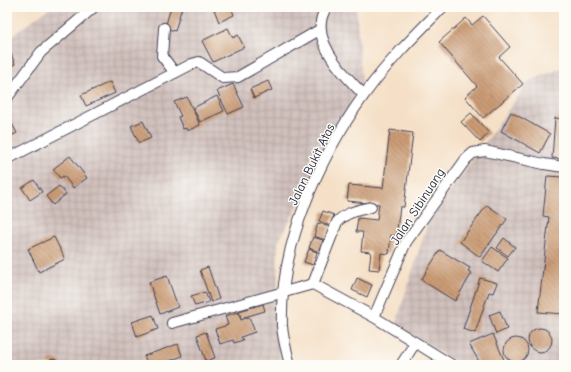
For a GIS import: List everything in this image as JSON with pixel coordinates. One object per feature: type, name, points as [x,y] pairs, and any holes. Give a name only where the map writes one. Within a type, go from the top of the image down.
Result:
[{"type":"street","points":[[7,98],[41,52],[94,7]]},
{"type":"street","points":[[326,7],[321,21],[321,29],[328,51],[345,76],[364,95]]},
{"type":"street","name":"Jalan Bukit Atas","points":[[290,365],[283,332],[284,291],[292,244],[302,213],[328,155],[364,95],[388,64],[443,7]]},
{"type":"street","points":[[164,28],[162,56],[175,73]]},
{"type":"street","points":[[14,156],[199,62],[223,78],[238,77],[321,29]]},
{"type":"street","name":"Jalan Sibinuang","points":[[374,317],[406,242],[466,159],[473,153],[485,151],[564,167]]},
{"type":"street","points":[[313,284],[337,222],[342,216],[372,207]]},
{"type":"street","points":[[172,323],[313,284],[374,317],[452,365]]},
{"type":"street","points":[[401,365],[415,343]]},
{"type":"shaded area","points":[[51,7],[356,7],[362,83],[278,243],[277,335],[282,365],[7,365],[7,39]]},
{"type":"shaded area","points":[[564,67],[564,365],[461,365],[395,326],[428,222],[529,81]]},
{"type":"building","points":[[171,7],[182,7],[175,31],[165,28]]},
{"type":"building","points":[[213,7],[231,7],[234,15],[219,22]]},
{"type":"building","points":[[483,16],[510,47],[499,57],[523,84],[483,118],[465,97],[477,86],[439,42],[466,18],[472,25]]},
{"type":"building","points":[[228,28],[233,38],[238,35],[244,47],[213,62],[202,41]]},
{"type":"building","points":[[7,44],[15,64],[7,68]]},
{"type":"building","points":[[268,81],[272,90],[254,98],[250,89]]},
{"type":"building","points":[[110,82],[115,93],[86,106],[81,95]]},
{"type":"building","points":[[233,84],[244,107],[228,114],[217,91]]},
{"type":"building","points":[[217,96],[224,111],[200,122],[193,108]]},
{"type":"building","points":[[187,97],[200,125],[187,131],[186,128],[183,129],[178,117],[181,116],[174,102]]},
{"type":"building","points":[[511,112],[550,134],[540,153],[501,131]]},
{"type":"building","points":[[471,113],[489,133],[480,142],[461,122]]},
{"type":"building","points":[[555,118],[564,119],[564,159],[552,158]]},
{"type":"building","points":[[143,121],[151,138],[139,143],[131,126]]},
{"type":"building","points":[[11,122],[17,133],[7,138],[7,124]]},
{"type":"building","points":[[390,130],[413,133],[404,207],[400,207],[396,236],[391,235],[389,254],[381,253],[379,270],[369,269],[371,252],[361,251],[363,232],[356,232],[358,218],[377,220],[379,204],[347,201],[349,185],[383,188]]},
{"type":"building","points":[[70,156],[87,178],[73,188],[64,176],[60,178],[53,169]]},
{"type":"building","points":[[547,176],[564,177],[563,314],[538,312],[549,217],[543,216]]},
{"type":"building","points":[[34,180],[42,192],[30,200],[22,188]]},
{"type":"building","points":[[59,186],[66,194],[53,205],[46,196]]},
{"type":"building","points":[[487,205],[507,219],[480,257],[460,242]]},
{"type":"building","points":[[323,211],[334,215],[330,226],[319,221]]},
{"type":"building","points":[[318,223],[330,227],[325,240],[314,236]]},
{"type":"building","points":[[54,237],[65,259],[39,272],[28,249]]},
{"type":"building","points":[[313,237],[323,240],[319,252],[309,248]]},
{"type":"building","points":[[504,238],[515,247],[508,256],[497,248]]},
{"type":"building","points":[[492,247],[508,258],[498,272],[482,261]]},
{"type":"building","points":[[309,249],[317,252],[313,265],[304,262]]},
{"type":"building","points":[[440,250],[470,268],[468,271],[472,273],[455,301],[421,280]]},
{"type":"building","points":[[208,267],[219,299],[211,302],[200,270]]},
{"type":"building","points":[[167,276],[178,307],[160,314],[149,282]]},
{"type":"building","points":[[357,278],[372,285],[367,297],[352,290]]},
{"type":"building","points":[[480,278],[497,283],[493,293],[489,292],[475,333],[463,329]]},
{"type":"building","points":[[205,292],[209,302],[195,306],[191,296]]},
{"type":"building","points":[[263,304],[265,311],[241,318],[239,311]]},
{"type":"building","points":[[500,311],[507,329],[496,334],[489,315]]},
{"type":"building","points":[[238,312],[241,320],[249,317],[255,332],[241,337],[243,340],[234,343],[233,340],[220,344],[215,329],[228,325],[225,316]]},
{"type":"building","points":[[153,315],[158,329],[137,337],[132,322]]},
{"type":"building","points":[[540,328],[549,331],[552,340],[549,349],[540,352],[531,349],[528,340],[531,331]]},
{"type":"building","points":[[206,332],[215,358],[206,361],[197,335]]},
{"type":"building","points":[[493,334],[504,360],[500,363],[501,365],[481,365],[469,344]]},
{"type":"building","points":[[516,338],[525,341],[528,350],[525,359],[516,362],[507,359],[504,350],[507,341]]},
{"type":"building","points":[[178,344],[182,356],[162,365],[148,365],[144,356]]},
{"type":"building","points":[[54,359],[60,362],[61,365],[48,365],[50,360]]}]
